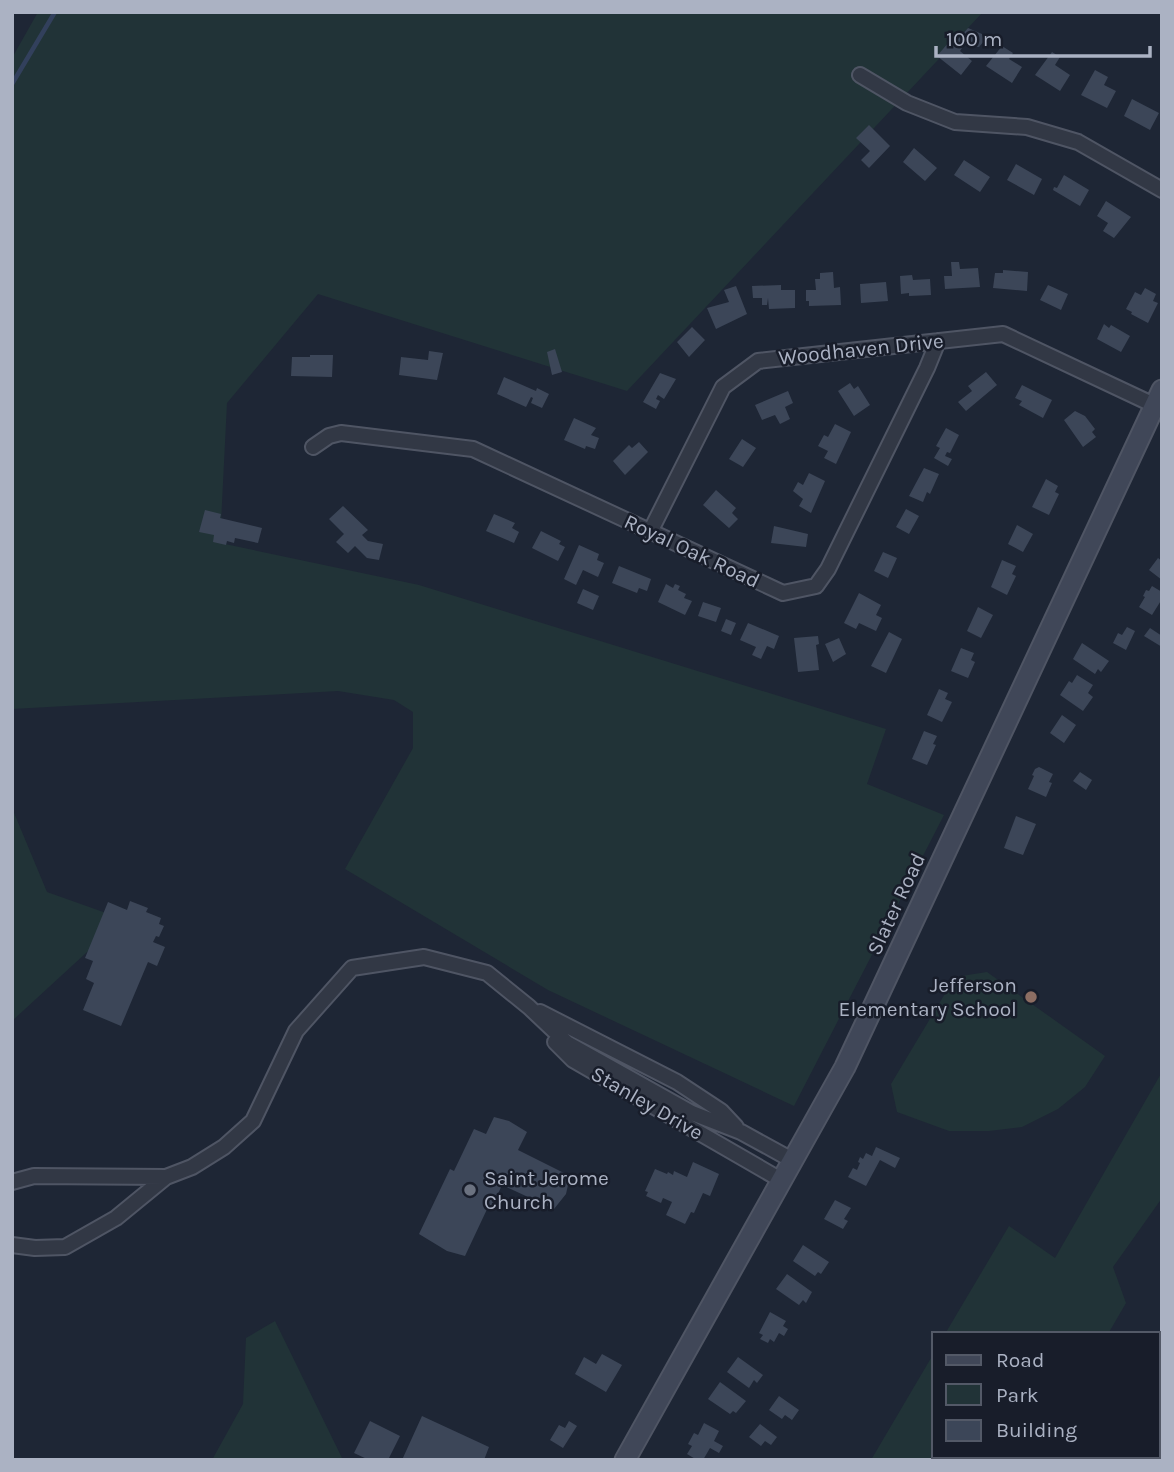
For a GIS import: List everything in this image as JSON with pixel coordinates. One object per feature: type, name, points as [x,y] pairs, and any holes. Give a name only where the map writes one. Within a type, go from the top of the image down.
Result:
[{"type":"main road","name":"Slater Road","points":[[625,1460],[845,1067],[1158,398]]},
{"type":"street","points":[[860,75],[907,103],[955,122],[1027,127],[1078,142],[1162,190]]},
{"type":"street","name":"Woodhaven Drive","points":[[650,532],[723,387],[758,360],[1003,334],[1158,398]]},
{"type":"street","name":"Royal Oak Road","points":[[313,447],[329,436],[341,433],[473,449],[783,593],[816,586],[828,569],[938,341]]},
{"type":"street","name":"Stanley Drive","points":[[12,1245],[35,1248],[65,1247],[116,1218],[166,1177],[191,1167],[224,1147],[253,1121],[296,1031],[352,968],[424,957],[487,973],[567,1043],[692,1113],[741,1132],[792,1160]]},
{"type":"street","name":"Stanley Drive","points":[[529,1007],[548,1035],[573,1060],[781,1180]]},
{"type":"street","name":"Stanley Drive","points":[[12,1182],[34,1175],[166,1177]]},
{"type":"green space","points":[[38,12],[983,12],[627,391],[318,294],[227,403],[220,543],[419,585],[886,729],[867,784],[944,815],[794,1106],[548,990],[345,869],[413,748],[413,712],[394,700],[338,691],[12,709],[12,58]]},
{"type":"green space","points":[[12,808],[47,892],[123,919],[12,1021]]},
{"type":"green space","points":[[987,972],[1105,1056],[1085,1087],[1058,1109],[1022,1127],[989,1131],[949,1131],[897,1112],[891,1084],[955,977]]},
{"type":"green space","points":[[1162,1072],[1162,1198],[1113,1267],[1126,1303],[1109,1332],[946,1332],[1009,1226],[1055,1258]]},
{"type":"green space","points":[[275,1321],[343,1460],[212,1460],[243,1404],[246,1338]]},
{"type":"green space","points":[[932,1356],[932,1458],[1033,1458],[1032,1460],[871,1460]]},
{"type":"building","points":[[968,28],[982,34],[984,41],[979,47],[971,47],[966,42],[960,51],[972,61],[961,75],[937,56],[955,36],[958,39]]},
{"type":"building","points":[[1002,46],[1013,53],[1009,59],[1022,67],[1012,83],[986,66]]},
{"type":"building","points":[[1052,52],[1060,57],[1055,65],[1070,75],[1060,91],[1035,75]]},
{"type":"building","points":[[1095,70],[1108,77],[1104,85],[1116,91],[1107,108],[1081,95]]},
{"type":"building","points":[[1132,99],[1159,113],[1150,130],[1124,116]]},
{"type":"building","points":[[869,125],[890,146],[869,168],[861,160],[870,151],[856,138]]},
{"type":"building","points":[[914,148],[937,168],[925,181],[903,162]]},
{"type":"building","points":[[964,160],[990,177],[980,192],[954,175]]},
{"type":"building","points":[[1016,164],[1042,179],[1034,195],[1007,180]]},
{"type":"building","points":[[1064,175],[1089,190],[1080,206],[1053,190]]},
{"type":"building","points":[[1106,201],[1131,217],[1114,238],[1103,231],[1108,223],[1097,216]]},
{"type":"building","points":[[951,262],[959,262],[960,269],[978,268],[980,287],[945,289],[944,276],[952,276]]},
{"type":"building","points":[[1003,270],[1028,272],[1027,291],[993,288],[995,273],[1003,273]]},
{"type":"building","points":[[833,272],[834,288],[840,287],[841,305],[809,306],[806,290],[816,290],[815,279],[820,279],[820,273]]},
{"type":"building","points":[[912,275],[913,280],[930,279],[931,295],[901,294],[900,276]]},
{"type":"building","points":[[886,282],[888,301],[861,303],[860,284]]},
{"type":"building","points":[[781,285],[781,290],[795,290],[795,308],[769,309],[768,298],[767,305],[762,305],[762,298],[753,298],[752,286]]},
{"type":"building","points":[[1048,285],[1068,294],[1061,310],[1040,300]]},
{"type":"building","points":[[736,286],[747,314],[716,329],[707,308],[729,302],[724,290]]},
{"type":"building","points":[[1145,288],[1156,294],[1153,301],[1158,303],[1148,323],[1126,309],[1135,292],[1141,295]]},
{"type":"building","points":[[1104,324],[1130,336],[1121,352],[1097,339]]},
{"type":"building","points":[[692,327],[705,340],[689,357],[677,342]]},
{"type":"building","points":[[555,349],[562,372],[552,375],[547,352]]},
{"type":"building","points":[[429,351],[443,353],[437,380],[399,375],[401,357],[428,360]]},
{"type":"building","points":[[333,355],[332,377],[291,376],[292,357]]},
{"type":"building","points":[[986,372],[997,385],[966,411],[958,402],[972,391],[968,386]]},
{"type":"building","points":[[660,373],[676,379],[664,399],[658,395],[656,399],[660,401],[656,409],[643,402]]},
{"type":"building","points":[[504,377],[549,394],[542,408],[531,403],[531,397],[526,407],[497,394]]},
{"type":"building","points":[[850,383],[854,389],[858,386],[870,405],[854,416],[838,391]]},
{"type":"building","points":[[1022,385],[1052,400],[1043,418],[1019,405],[1022,401],[1015,398]]},
{"type":"building","points":[[788,391],[793,403],[785,407],[790,419],[780,424],[775,415],[762,420],[755,405]]},
{"type":"building","points":[[1075,411],[1085,416],[1095,429],[1092,432],[1096,437],[1083,447],[1064,420]]},
{"type":"building","points":[[574,418],[596,428],[591,435],[599,438],[595,449],[586,446],[585,449],[564,440]]},
{"type":"building","points":[[835,424],[851,432],[836,464],[824,458],[828,451],[818,446],[824,435],[828,437]]},
{"type":"building","points":[[946,428],[959,435],[950,453],[947,452],[945,456],[952,459],[948,466],[934,458],[940,448],[936,446]]},
{"type":"building","points":[[742,439],[756,448],[743,467],[729,459]]},
{"type":"building","points":[[639,442],[648,452],[625,475],[613,461],[629,445],[632,448]]},
{"type":"building","points":[[924,468],[939,474],[930,494],[927,492],[923,502],[909,496]]},
{"type":"building","points":[[809,473],[825,481],[811,513],[799,506],[803,499],[793,491],[798,482],[803,485]]},
{"type":"building","points":[[1046,479],[1058,486],[1055,492],[1059,494],[1049,515],[1032,507]]},
{"type":"building","points":[[716,490],[736,508],[732,513],[738,519],[729,528],[703,505]]},
{"type":"building","points":[[343,506],[368,530],[362,535],[368,541],[383,544],[379,560],[367,558],[355,546],[348,553],[336,542],[344,534],[329,519]]},
{"type":"building","points":[[906,509],[919,516],[909,534],[896,527]]},
{"type":"building","points":[[205,510],[221,514],[220,518],[262,528],[258,543],[235,538],[234,543],[227,541],[226,545],[213,542],[214,535],[199,532]]},
{"type":"building","points":[[494,514],[515,523],[512,528],[519,532],[514,543],[486,531]]},
{"type":"building","points":[[1017,525],[1033,534],[1023,552],[1008,544]]},
{"type":"building","points":[[774,526],[808,534],[806,547],[771,543]]},
{"type":"building","points":[[541,531],[561,541],[559,544],[565,547],[558,561],[532,548]]},
{"type":"building","points":[[579,545],[599,554],[597,560],[604,563],[598,577],[583,570],[576,585],[564,579]]},
{"type":"building","points":[[883,552],[897,558],[888,578],[874,571]]},
{"type":"building","points":[[1158,558],[1162,561],[1162,580],[1149,570]]},
{"type":"building","points":[[1002,560],[1016,566],[1012,574],[1016,576],[1007,595],[991,587]]},
{"type":"building","points":[[619,566],[651,579],[647,591],[639,588],[637,593],[612,583]]},
{"type":"building","points":[[666,584],[673,588],[675,584],[680,586],[678,590],[686,594],[684,598],[692,601],[685,615],[658,602]]},
{"type":"building","points":[[1152,586],[1162,592],[1162,599],[1152,615],[1139,607],[1146,590],[1149,591]]},
{"type":"building","points":[[583,589],[599,596],[593,610],[577,603]]},
{"type":"building","points":[[859,593],[881,605],[876,615],[882,618],[876,631],[859,623],[856,629],[844,623]]},
{"type":"building","points":[[703,602],[721,608],[716,622],[698,616]]},
{"type":"building","points":[[978,607],[993,615],[981,638],[967,631]]},
{"type":"building","points":[[726,619],[736,623],[731,635],[721,631]]},
{"type":"building","points":[[748,623],[779,636],[774,649],[767,646],[761,659],[752,655],[756,647],[740,640]]},
{"type":"building","points":[[1127,627],[1135,631],[1126,650],[1113,643],[1118,633],[1122,635]]},
{"type":"building","points":[[1150,628],[1162,636],[1162,647],[1144,636]]},
{"type":"building","points":[[889,632],[902,639],[886,673],[871,666]]},
{"type":"building","points":[[818,636],[819,644],[816,645],[819,670],[798,672],[794,638]]},
{"type":"building","points":[[839,638],[846,654],[833,662],[825,644]]},
{"type":"building","points":[[1082,643],[1109,661],[1101,672],[1098,669],[1095,674],[1073,659]]},
{"type":"building","points":[[961,648],[974,653],[971,660],[975,662],[968,678],[951,671]]},
{"type":"building","points":[[1077,675],[1093,685],[1088,693],[1093,697],[1083,711],[1060,695],[1069,681],[1072,683]]},
{"type":"building","points":[[939,689],[948,693],[945,699],[952,702],[942,722],[927,715]]},
{"type":"building","points":[[1062,715],[1076,725],[1064,743],[1050,733]]},
{"type":"building","points":[[924,731],[937,736],[927,765],[912,759]]},
{"type":"building","points":[[1039,767],[1053,774],[1046,797],[1028,789],[1035,769]]},
{"type":"building","points":[[1080,772],[1092,780],[1086,790],[1073,781]]},
{"type":"building","points":[[1016,816],[1036,824],[1023,855],[1004,848]]},
{"type":"building","points":[[130,901],[148,908],[146,912],[161,918],[159,924],[164,926],[159,937],[156,936],[153,942],[165,947],[157,966],[148,962],[121,1026],[83,1010],[94,983],[86,979],[93,961],[85,958],[108,902],[127,910]]},
{"type":"building","name":"Saint Jerome Church","points":[[494,1117],[509,1121],[527,1132],[518,1150],[570,1176],[566,1194],[554,1209],[502,1185],[492,1207],[489,1205],[465,1256],[447,1251],[419,1234],[450,1169],[454,1171],[474,1129],[486,1134]]},
{"type":"building","points":[[876,1147],[900,1158],[895,1168],[880,1160],[866,1186],[848,1177],[853,1168],[857,1170],[860,1157],[863,1159],[866,1153],[872,1156]]},
{"type":"building","points":[[693,1162],[719,1174],[710,1196],[703,1193],[694,1213],[691,1212],[685,1224],[666,1215],[672,1202],[663,1198],[661,1203],[646,1196],[648,1192],[645,1191],[655,1169],[673,1175],[674,1171],[687,1177]]},
{"type":"building","points":[[835,1200],[851,1208],[844,1219],[848,1221],[843,1229],[824,1219]]},
{"type":"building","points":[[803,1245],[829,1262],[821,1274],[818,1272],[815,1276],[793,1261]]},
{"type":"building","points":[[787,1274],[812,1292],[806,1303],[803,1300],[799,1305],[776,1289]]},
{"type":"building","points":[[770,1312],[786,1321],[783,1326],[788,1329],[784,1336],[779,1333],[774,1342],[770,1339],[768,1343],[760,1339],[763,1335],[759,1333]]},
{"type":"building","points":[[602,1354],[622,1365],[606,1392],[575,1374],[584,1357],[596,1364]]},
{"type":"building","points":[[738,1357],[763,1375],[757,1383],[754,1380],[749,1388],[727,1372]]},
{"type":"building","points":[[720,1382],[746,1401],[736,1413],[733,1411],[730,1414],[708,1399]]},
{"type":"building","points":[[779,1396],[799,1410],[792,1420],[785,1415],[782,1419],[769,1410]]},
{"type":"building","points":[[422,1416],[489,1447],[484,1460],[402,1460]]},
{"type":"building","points":[[370,1421],[400,1436],[388,1460],[369,1460],[354,1453]]},
{"type":"building","points":[[569,1421],[577,1426],[563,1448],[550,1440],[559,1425],[565,1428]]},
{"type":"building","points":[[704,1423],[719,1431],[714,1441],[723,1446],[719,1453],[710,1448],[703,1460],[697,1460],[687,1454],[692,1446],[688,1444],[694,1433],[698,1435]]},
{"type":"building","points":[[760,1424],[777,1437],[771,1445],[765,1441],[761,1446],[749,1437]]},
{"type":"waterway","points":[[12,84],[55,12]]},
{"type":"place","name":"Jefferson Elementary School","points":[[1031,997]]},
{"type":"place","name":"Saint Jerome Church","points":[[470,1190]]}]
